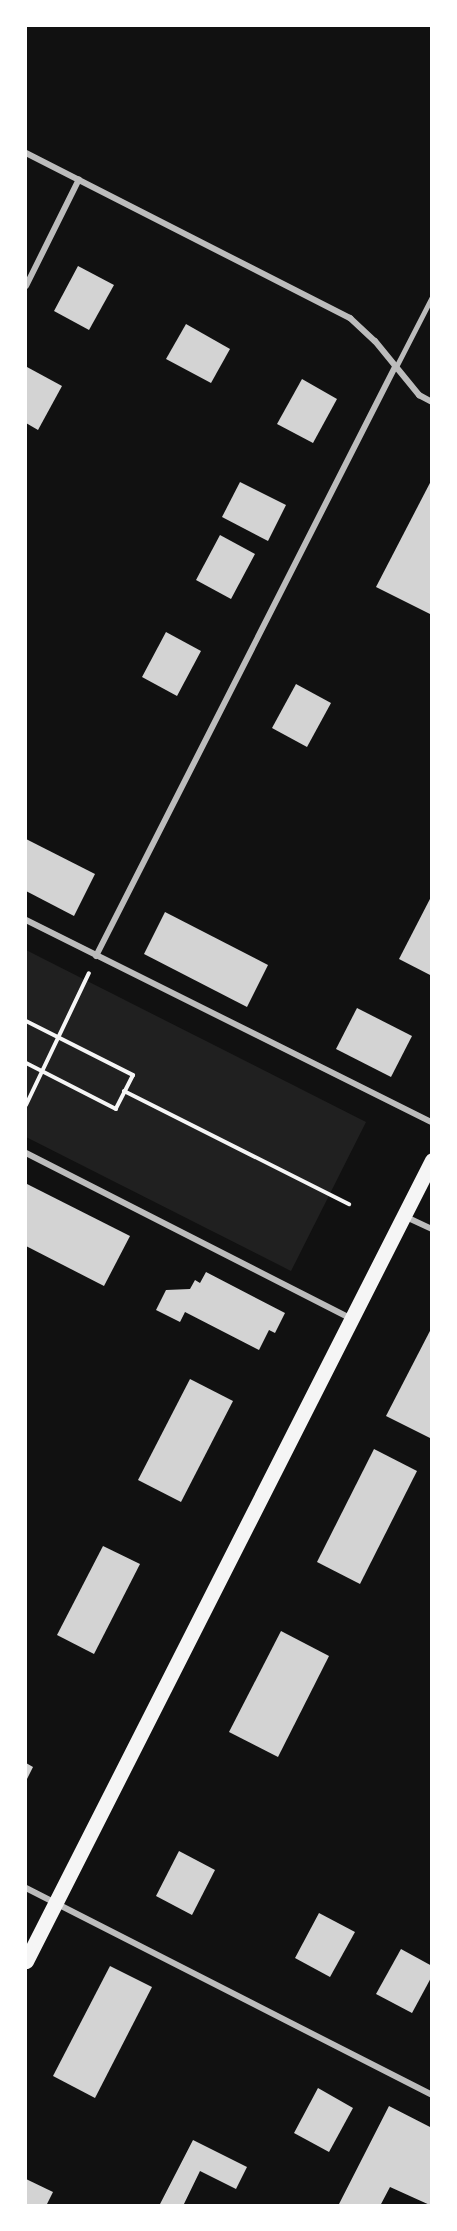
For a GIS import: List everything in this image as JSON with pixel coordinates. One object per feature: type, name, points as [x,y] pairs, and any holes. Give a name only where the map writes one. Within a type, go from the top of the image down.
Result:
[{"type":"main road","points":[[26,1961],[432,1160]]},
{"type":"street","points":[[26,153],[350,318],[419,395],[432,402]]},
{"type":"street","points":[[26,286],[79,179]]},
{"type":"street","points":[[96,956],[395,367]]},
{"type":"street","points":[[26,920],[432,1122]]},
{"type":"street","points":[[26,1154],[351,1319]]},
{"type":"street","points":[[404,1215],[432,1230]]},
{"type":"street","points":[[26,1888],[432,2095]]},
{"type":"lane","points":[[395,367],[432,297]]},
{"type":"path","points":[[26,1105],[96,956]]},
{"type":"path","points":[[26,1021],[132,1075],[116,1109],[26,1063]]},
{"type":"path","points":[[124,1092],[349,1204]]},
{"type":"shaded area","points":[[26,950],[366,1122],[291,1271],[26,1137]]},
{"type":"building","points":[[78,266],[114,285],[89,330],[54,311]]},
{"type":"building","points":[[186,324],[230,349],[211,383],[166,359]]},
{"type":"building","points":[[27,367],[62,386],[38,430],[26,423]]},
{"type":"building","points":[[302,379],[337,399],[313,443],[277,424]]},
{"type":"building","points":[[432,479],[432,615],[376,587]]},
{"type":"building","points":[[240,482],[286,505],[268,541],[222,517]]},
{"type":"building","points":[[220,535],[255,554],[231,599],[196,580]]},
{"type":"building","points":[[166,632],[201,651],[177,696],[142,677]]},
{"type":"building","points":[[296,684],[331,703],[307,747],[272,728]]},
{"type":"building","points":[[26,839],[95,874],[74,916],[26,891]]},
{"type":"building","points":[[432,895],[432,976],[399,959]]},
{"type":"building","points":[[165,912],[268,965],[247,1007],[144,954]]},
{"type":"building","points":[[357,1008],[412,1036],[391,1077],[336,1049]]},
{"type":"building","points":[[27,1184],[130,1236],[104,1286],[26,1246]]},
{"type":"building","points":[[206,1272],[285,1313],[275,1333],[269,1330],[259,1350],[185,1312],[180,1322],[156,1310],[166,1290],[190,1289],[195,1280],[200,1283]]},
{"type":"building","points":[[432,1327],[432,1439],[386,1416]]},
{"type":"building","points":[[190,1379],[233,1401],[181,1502],[138,1480]]},
{"type":"building","points":[[374,1449],[417,1471],[360,1584],[317,1562]]},
{"type":"building","points":[[103,1546],[140,1564],[94,1654],[57,1635]]},
{"type":"building","points":[[281,1631],[329,1656],[278,1757],[229,1732]]},
{"type":"building","points":[[26,1763],[33,1767],[26,1781]]},
{"type":"building","points":[[179,1851],[215,1870],[192,1915],[156,1896]]},
{"type":"building","points":[[319,1913],[355,1932],[330,1977],[295,1958]]},
{"type":"building","points":[[401,1949],[432,1966],[432,1976],[412,2013],[376,1994]]},
{"type":"building","points":[[110,1966],[152,1987],[95,2098],[53,2076]]},
{"type":"building","points":[[318,2088],[353,2108],[329,2152],[294,2133]]},
{"type":"building","points":[[389,2106],[432,2128],[432,2206],[390,2187],[380,2206],[338,2206]]},
{"type":"building","points":[[193,2140],[247,2167],[236,2189],[200,2171],[183,2206],[159,2206]]},
{"type":"building","points":[[26,2179],[53,2192],[46,2206],[26,2206]]}]
